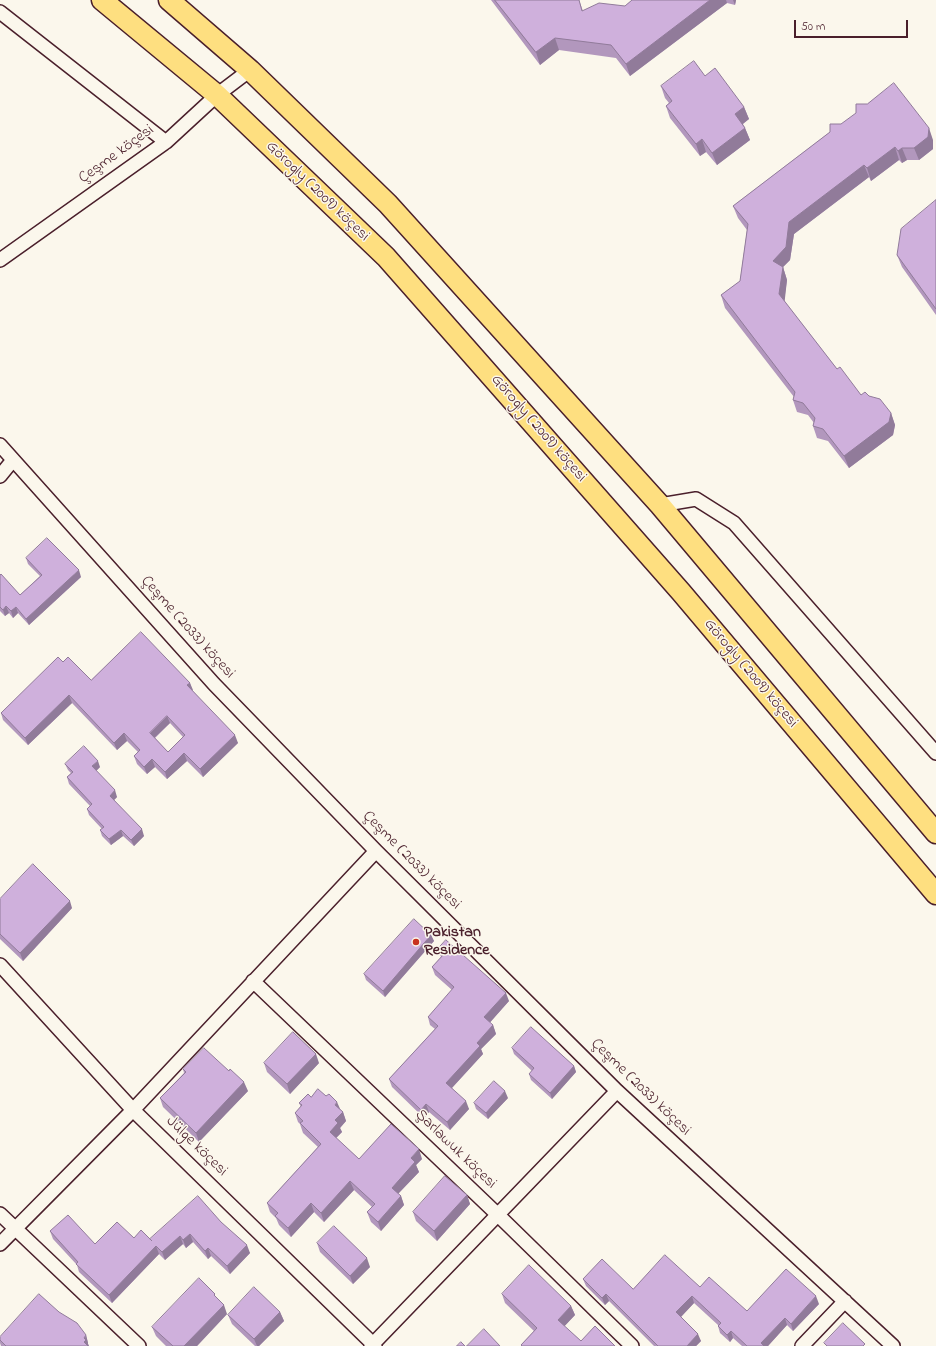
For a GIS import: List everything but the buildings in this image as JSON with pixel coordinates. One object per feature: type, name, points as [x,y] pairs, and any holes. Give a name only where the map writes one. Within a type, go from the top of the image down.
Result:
[{"type":"main road","name":"Görogly (2009) köçesi","points":[[102,0],[217,95],[386,257],[681,592],[936,894]]},
{"type":"main road","points":[[168,0],[250,70],[388,204],[660,505],[936,832]]},
{"type":"street","points":[[0,12],[166,142]]},
{"type":"street","name":"Çeşme köçesi","points":[[0,260],[166,142],[217,95],[250,70]]},
{"type":"street","points":[[0,445],[13,460],[0,476]]},
{"type":"street","name":"Çeşme (2033) köçesi","points":[[13,460],[214,684],[376,851],[617,1092],[893,1346]]},
{"type":"street","points":[[660,505],[696,499],[734,523],[936,754]]},
{"type":"street","points":[[0,1244],[133,1110],[376,851]]},
{"type":"street","name":"Jülge köçesi","points":[[0,965],[133,1110],[373,1345]]},
{"type":"street","name":"Şarlawuk köçesi","points":[[253,981],[498,1215],[632,1346]]},
{"type":"street","points":[[373,1345],[617,1092]]},
{"type":"street","points":[[0,1214],[139,1346]]},
{"type":"street","points":[[802,1346],[844,1301]]},
{"type":"place","name":"Pakistan Residence","points":[[416,942]]}]
